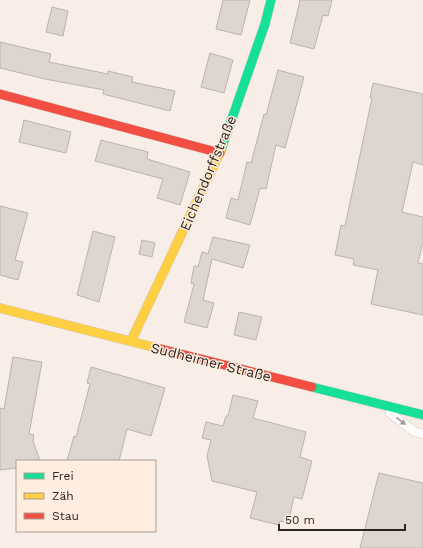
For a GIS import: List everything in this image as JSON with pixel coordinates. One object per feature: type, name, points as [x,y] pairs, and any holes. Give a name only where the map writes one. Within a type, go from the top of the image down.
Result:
[{"type":"street","name":"Eichendorffstraße","points":[[131,341],[220,153],[265,24],[271,0]]},
{"type":"street","points":[[0,94],[220,153]]},
{"type":"street","name":"Sudheimer Straße","points":[[0,308],[423,415]]},
{"type":"lane","points":[[380,404],[415,432],[423,434]]},
{"type":"building","points":[[223,0],[250,0],[241,35],[216,29]]},
{"type":"building","points":[[300,0],[332,0],[328,16],[323,15],[314,49],[290,43]]},
{"type":"building","points":[[52,7],[68,11],[63,36],[46,32]]},
{"type":"building","points":[[0,42],[51,54],[49,62],[108,74],[108,71],[133,77],[132,82],[175,91],[170,111],[103,94],[104,90],[45,79],[0,68]]},
{"type":"building","points":[[210,53],[233,60],[224,93],[201,87]]},
{"type":"building","points":[[278,70],[304,77],[285,148],[276,145],[266,189],[260,188],[250,225],[226,218],[231,198],[238,200],[247,162],[251,163]]},
{"type":"building","points":[[373,83],[423,94],[423,165],[413,162],[402,212],[423,217],[423,241],[418,263],[423,264],[423,315],[371,304],[378,270],[353,265],[354,259],[335,255],[341,225],[345,226],[372,98],[370,98]]},
{"type":"building","points":[[24,120],[71,132],[66,153],[19,142]]},
{"type":"building","points":[[101,140],[148,152],[147,159],[190,172],[180,205],[157,198],[163,179],[95,161]]},
{"type":"building","points":[[0,206],[28,213],[15,260],[23,262],[18,280],[0,275]]},
{"type":"building","points":[[93,231],[115,237],[99,302],[77,295]]},
{"type":"building","points":[[213,237],[250,245],[243,268],[212,259],[203,300],[214,303],[207,328],[184,322],[194,284],[191,283],[194,266],[198,267],[202,252],[208,254]]},
{"type":"building","points":[[142,240],[155,243],[152,257],[139,254]]},
{"type":"building","points":[[239,312],[262,317],[256,340],[234,335]]},
{"type":"building","points":[[13,357],[42,362],[29,434],[34,435],[33,441],[40,460],[16,460],[16,468],[0,470],[0,408],[4,409]]},
{"type":"building","points":[[91,367],[165,388],[151,436],[127,429],[119,460],[67,460],[74,436],[76,437],[90,384],[87,383]]},
{"type":"building","points":[[233,395],[258,401],[253,418],[306,432],[300,457],[312,461],[302,499],[294,497],[288,523],[280,521],[279,525],[250,518],[257,492],[212,481],[207,456],[211,440],[202,438],[206,422],[223,426],[226,416],[228,416]]},
{"type":"building","points":[[379,473],[423,483],[423,548],[360,548]]},
{"type":"traffic: fast","points":[[221,150],[265,24],[271,0]]},
{"type":"traffic: fast","points":[[312,387],[423,415]]},
{"type":"traffic: slow","points":[[131,341],[221,150]]},
{"type":"traffic: slow","points":[[0,308],[161,349]]},
{"type":"traffic: jam","points":[[0,94],[220,153]]},
{"type":"traffic: jam","points":[[161,349],[312,387]]}]
